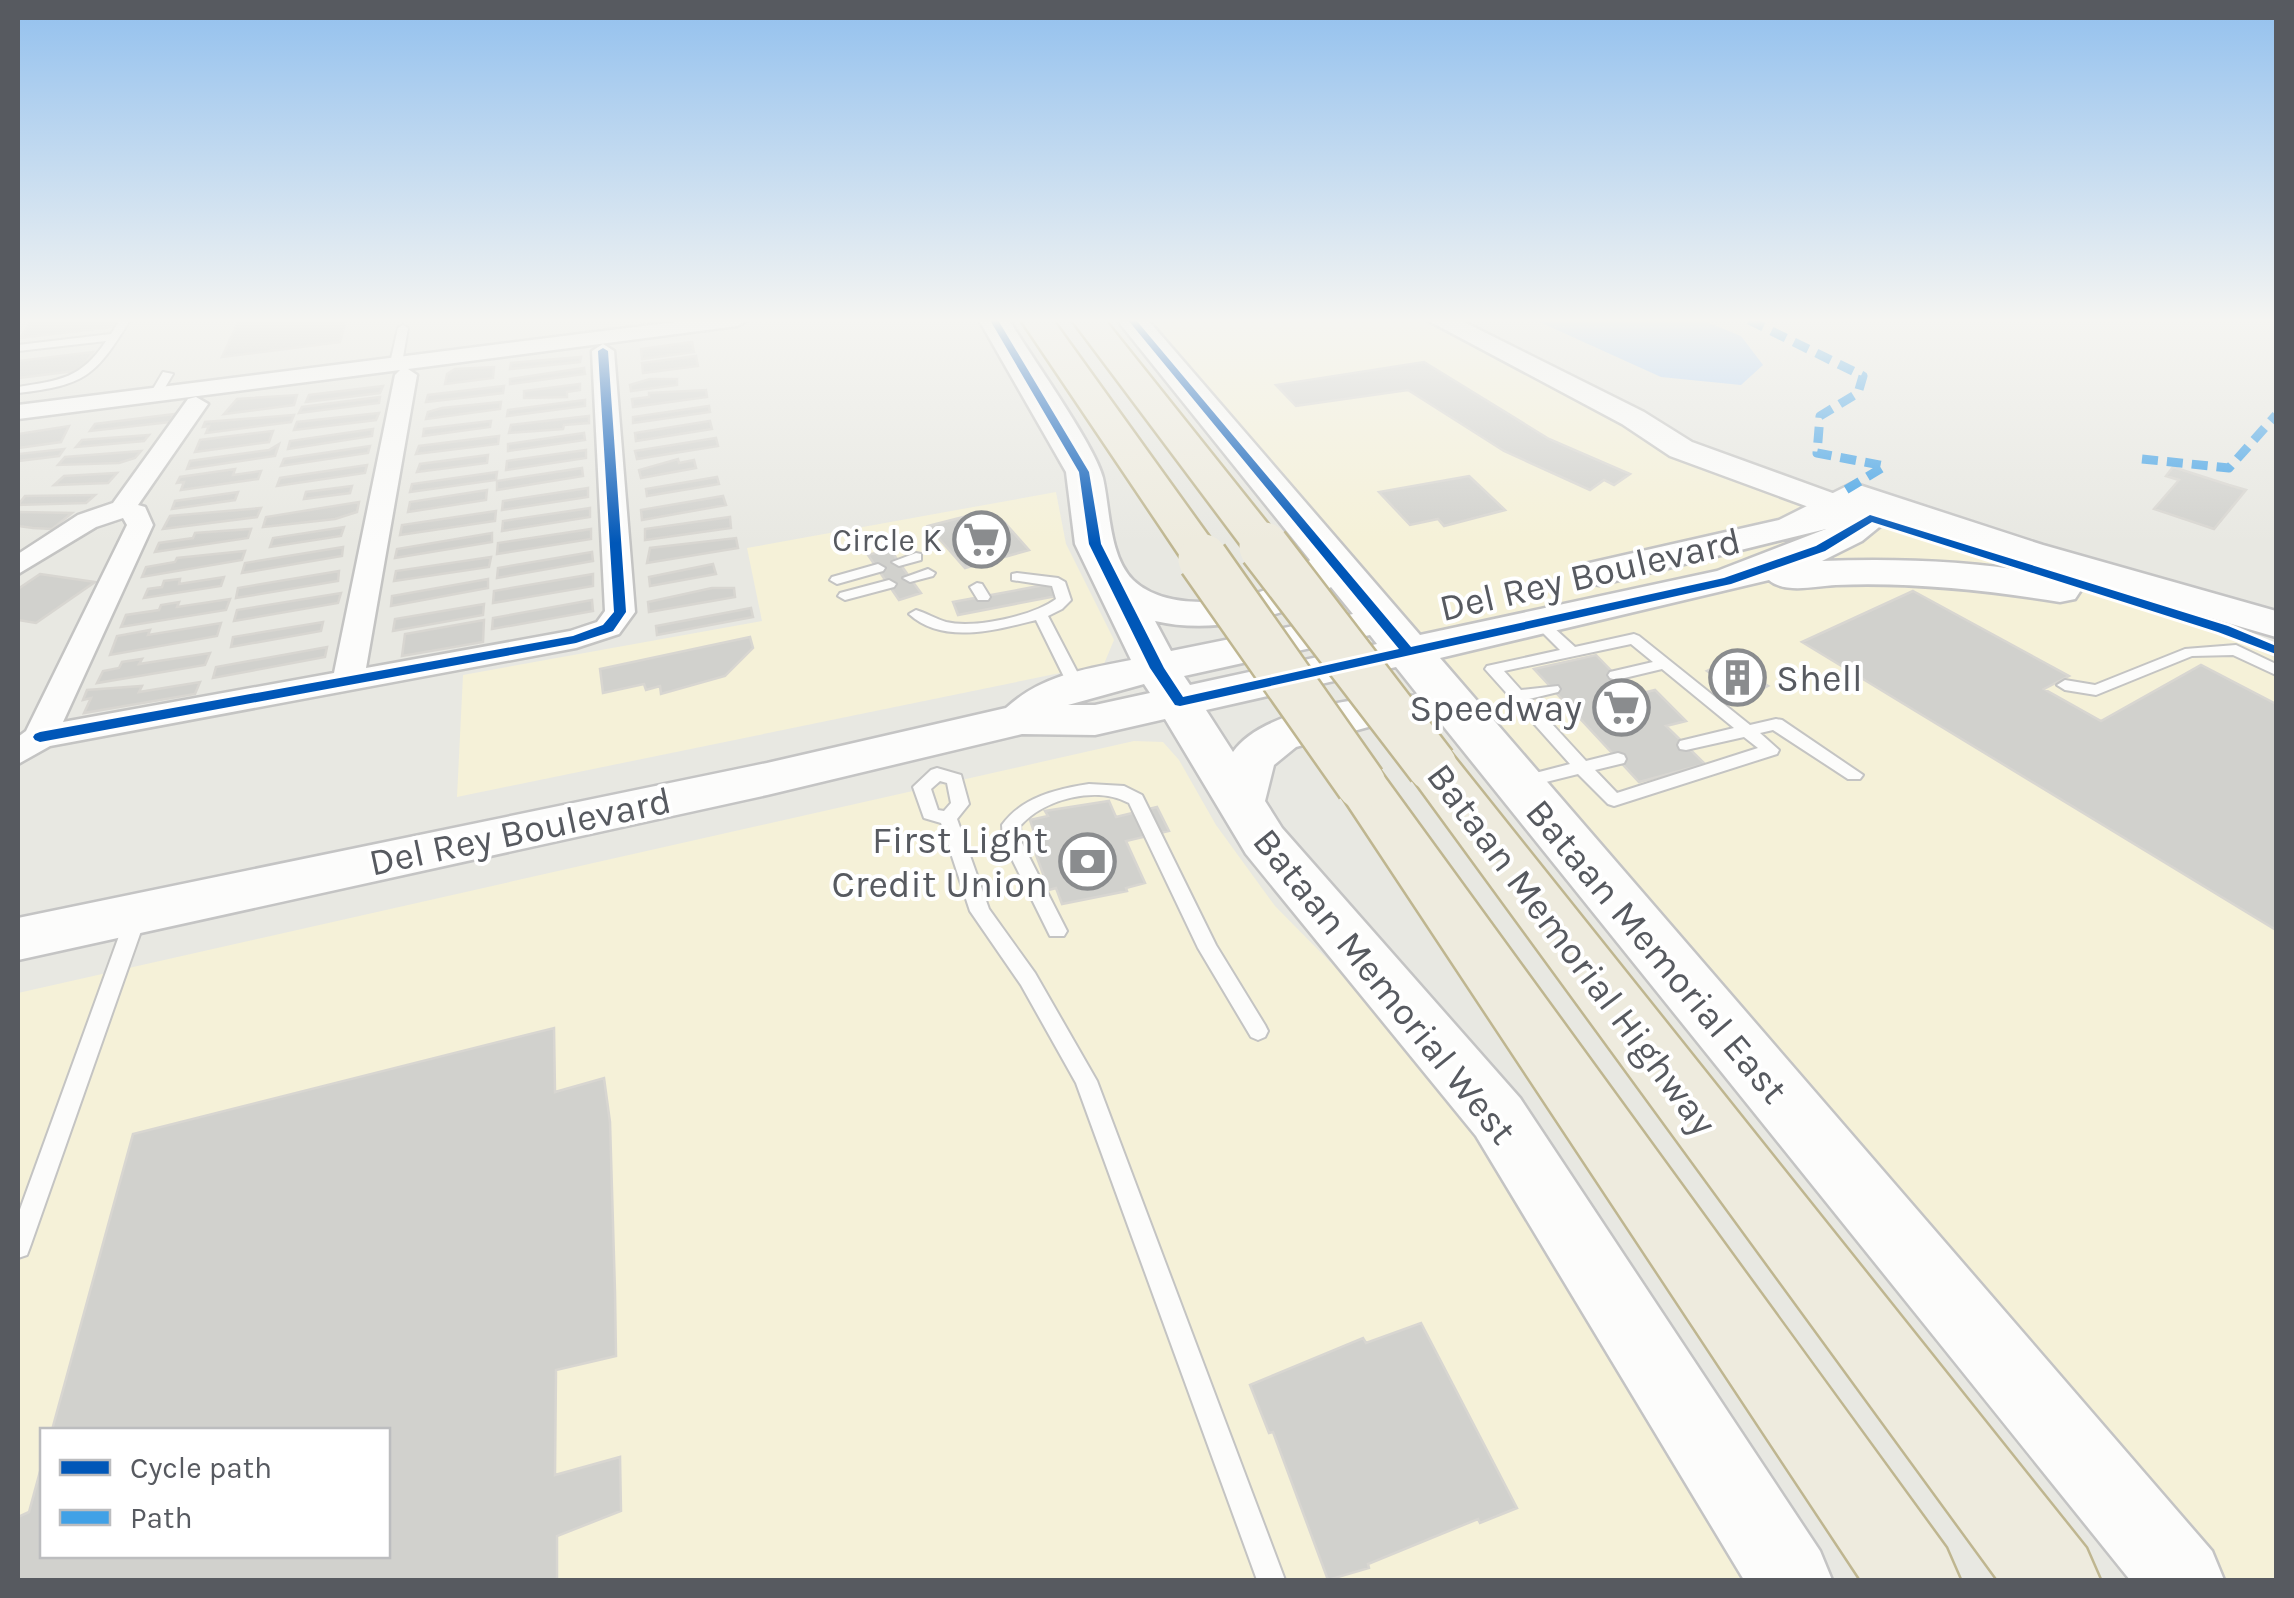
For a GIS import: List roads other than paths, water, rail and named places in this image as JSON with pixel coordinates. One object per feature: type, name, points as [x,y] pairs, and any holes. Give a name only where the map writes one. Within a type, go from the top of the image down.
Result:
[{"type":"highway","name":"Bataan Memorial Highway","points":[[1089,395],[1914,1580]]},
{"type":"highway","name":"Bataan Memorial Highway","points":[[1146,395],[1264,547],[1500,762],[1978,1479],[2054,1580]]},
{"type":"highway","points":[[1978,1479],[2030,1514],[2086,1580]]},
{"type":"main road","name":"Bataan Memorial West","points":[[1038,395],[1084,472],[1095,544],[1169,685],[1240,802],[1293,879],[1441,1045],[1498,1118],[1791,1580]]},
{"type":"main road","name":"Bataan Memorial East","points":[[1194,395],[2183,1580]]},
{"type":"main road","points":[[1860,506],[2276,624]]},
{"type":"main road","points":[[1860,506],[2276,650]]},
{"type":"main road","name":"Del Rey Boulevard","points":[[1022,719],[1077,722],[1169,685],[1394,635],[1669,576],[1726,582],[1855,531],[1860,506],[1790,528],[1669,576],[1538,621],[1394,635]]},
{"type":"main road","points":[[1121,589],[1148,606],[1170,612],[1216,612],[1290,595],[1316,580],[1326,570],[1328,557]]},
{"type":"main road","points":[[1726,582],[1852,570],[1948,574],[2088,595],[2223,629]]},
{"type":"main road","name":"Del Rey Boulevard","points":[[18,940],[931,759],[1022,719],[1044,698],[1076,685],[1169,685]]},
{"type":"main road","points":[[1240,802],[1246,767],[1254,754],[1296,730],[1396,707],[1434,713],[1500,762]]},
{"type":"street","points":[[18,412],[152,395]]},
{"type":"street","points":[[348,681],[397,395]]},
{"type":"street","points":[[29,745],[576,640],[617,620],[620,612],[606,395]]},
{"type":"street","points":[[1587,395],[1681,449],[1860,506]]},
{"type":"street","points":[[122,510],[196,404]]},
{"type":"street","points":[[18,566],[87,521],[122,510],[136,513],[140,525],[29,745]]},
{"type":"lane","points":[[899,562],[916,557]]},
{"type":"lane","points":[[837,580],[878,568]]},
{"type":"lane","points":[[910,578],[928,573]]},
{"type":"lane","points":[[845,596],[888,584]]},
{"type":"lane","points":[[916,614],[955,628],[986,604],[1019,597],[1076,685]]},
{"type":"lane","points":[[1538,621],[1570,651]]},
{"type":"lane","points":[[1500,762],[1614,800],[1771,750],[1634,639],[1493,670],[1518,696]]},
{"type":"lane","points":[[2064,685],[2096,690],[2190,652],[2236,650],[2276,670]]},
{"type":"lane","points":[[1616,676],[1665,664]]},
{"type":"lane","points":[[1518,696],[1552,689]]},
{"type":"lane","points":[[1500,762],[1518,696]]},
{"type":"lane","points":[[1686,745],[1776,724],[1854,775]]},
{"type":"lane","points":[[931,759],[955,779],[960,804],[948,818],[930,814],[922,787],[931,759]]},
{"type":"lane","points":[[1500,762],[1618,759]]},
{"type":"lane","points":[[1057,931],[1012,842],[1011,825],[1034,803],[1093,790],[1126,792],[1136,799],[1208,948],[1258,1031]]},
{"type":"lane","points":[[948,818],[980,911],[1028,979],[1086,1081],[1271,1580]]},
{"type":"lane","points":[[18,1247],[136,914]]},
{"type":"place","name":"Circle K","points":[[981,540]]},
{"type":"place","name":"Shell","points":[[1737,678]]},
{"type":"place","name":"Speedway","points":[[1621,708]]},
{"type":"place","name":"First Light Credit Union","points":[[1087,862]]}]
